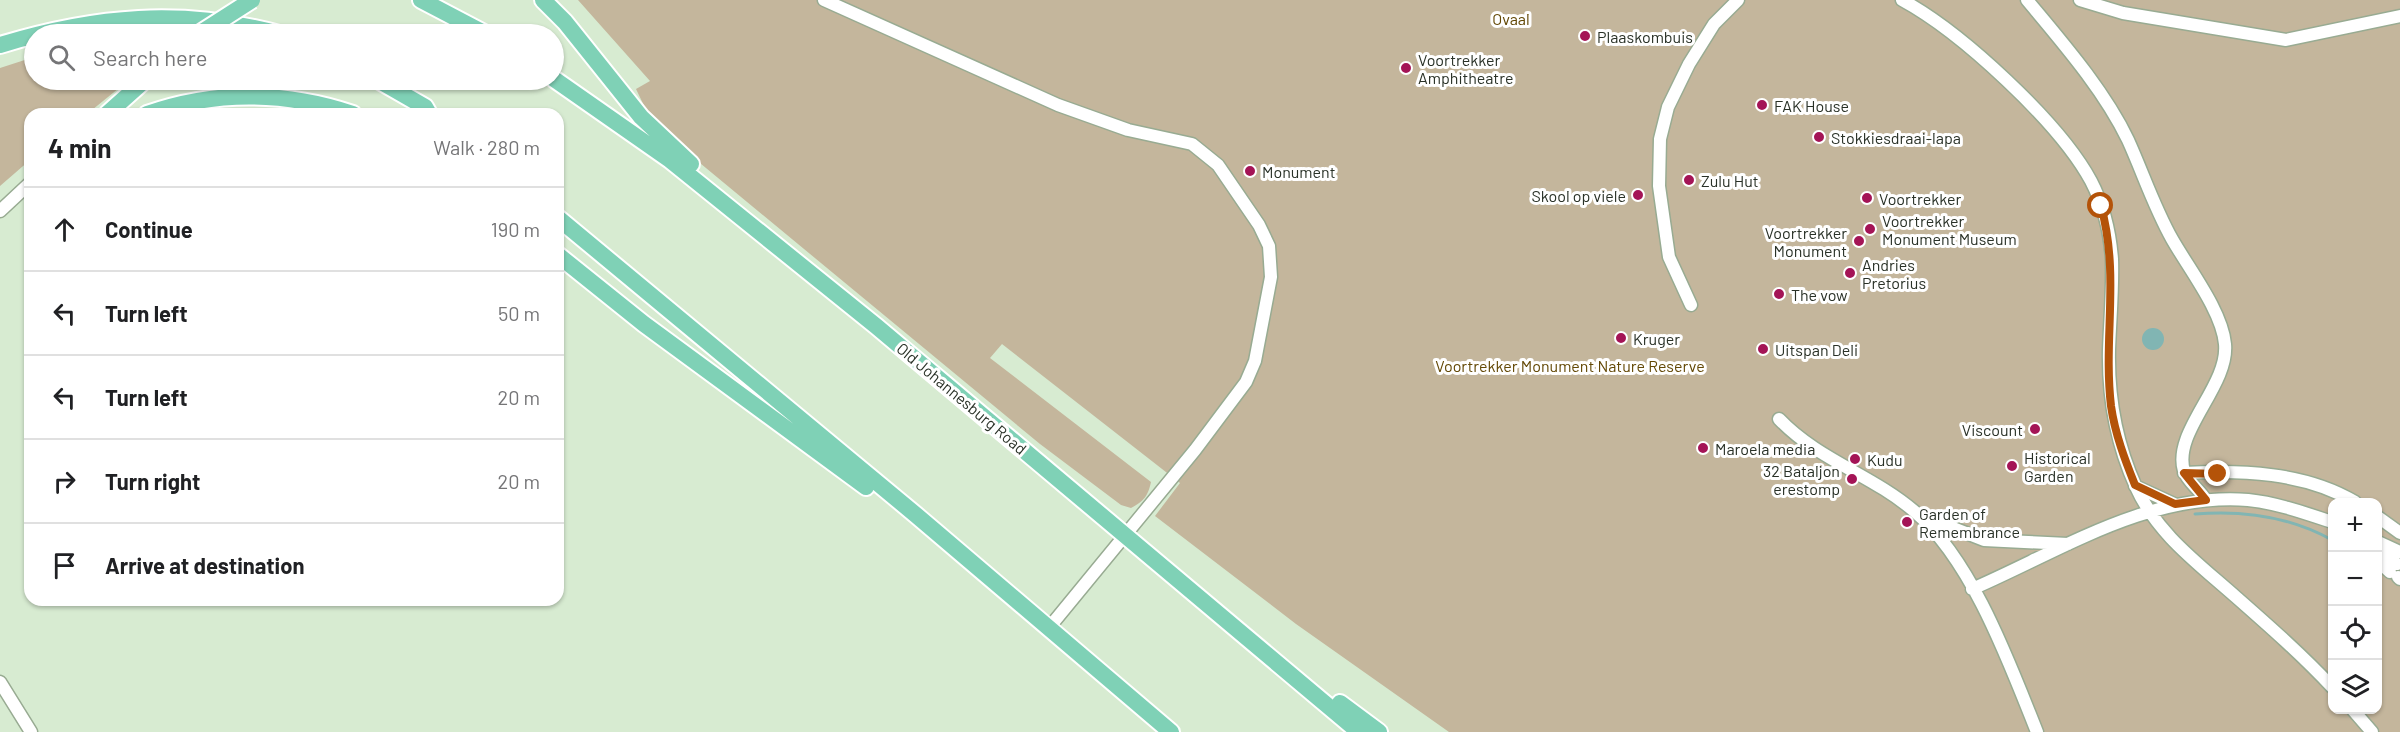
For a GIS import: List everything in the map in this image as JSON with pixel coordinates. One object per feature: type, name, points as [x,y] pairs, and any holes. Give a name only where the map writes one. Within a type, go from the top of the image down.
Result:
[{"type":"main road","points":[[215,24],[252,0]]},
{"type":"main road","points":[[421,0],[466,24]]},
{"type":"main road","points":[[543,0],[565,21],[641,117],[678,153],[836,287],[876,326]]},
{"type":"main road","points":[[91,24],[138,17],[193,18],[241,24]]},
{"type":"main road","points":[[0,45],[24,37]]},
{"type":"main road","name":"Old Johannesburg Road","points":[[564,86],[670,160],[876,326],[1359,732]]},
{"type":"main road","points":[[114,108],[133,90]]},
{"type":"main road","points":[[394,90],[423,108]]},
{"type":"main road","points":[[166,108],[244,94],[319,103],[334,108]]},
{"type":"main road","points":[[564,223],[916,515],[1171,732]]},
{"type":"main road","points":[[564,247],[676,345]]},
{"type":"main road","points":[[564,260],[644,324],[676,345],[868,488],[904,511],[916,515]]},
{"type":"main road","points":[[1221,615],[1379,732]]},
{"type":"street","points":[[824,0],[971,68],[1058,105],[1128,130],[1159,134],[1192,144],[1218,165],[1259,225],[1269,246],[1271,277],[1255,361],[1246,382],[1219,420],[1048,629]]},
{"type":"street","points":[[1691,305],[1669,257],[1659,186],[1660,139],[1668,107],[1689,64],[1714,24],[1738,0]]},
{"type":"street","points":[[1902,0],[1960,42],[2016,90],[2066,147],[2092,183],[2107,229],[2112,259],[2109,360],[2112,408],[2118,441],[2135,485],[2149,511],[2181,549],[2300,654],[2328,683]]},
{"type":"street","points":[[2027,0],[2067,48],[2127,138],[2171,237],[2217,318],[2225,342],[2225,361],[2194,424],[2182,455],[2184,473],[2206,500]]},
{"type":"street","points":[[2080,0],[2123,13],[2286,40],[2360,27],[2400,16]]},
{"type":"street","points":[[0,211],[24,189]]},
{"type":"street","points":[[1779,419],[1812,448],[1914,511],[1984,540],[2063,544],[2080,541]]},
{"type":"street","points":[[2184,473],[2218,474],[2233,470],[2332,488],[2348,498]]},
{"type":"street","points":[[2135,485],[2175,504]]},
{"type":"street","points":[[1972,589],[2149,511],[2175,504],[2206,500],[2250,501],[2304,513],[2328,524]]},
{"type":"street","points":[[1914,511],[1938,534],[1972,589],[1996,635],[2037,732]]},
{"type":"street","points":[[2382,520],[2400,533]]},
{"type":"street","points":[[2382,548],[2397,569]]},
{"type":"street","points":[[2379,552],[2397,569]]},
{"type":"street","points":[[2382,563],[2397,569]]},
{"type":"street","points":[[0,682],[31,732]]},
{"type":"street","points":[[2356,714],[2372,732]]},
{"type":"green space","name":"Voortrekker Monument Nature Reserve","points":[[578,0],[2400,0],[2400,732],[1449,732],[1296,624],[1155,516],[1180,483],[1002,344],[990,358],[1151,482],[1145,498],[1131,508],[1121,505],[1040,444],[683,149],[648,114],[636,89],[650,81]]},
{"type":"green space","points":[[24,60],[24,90],[117,90],[94,108],[24,108],[24,165],[0,186],[0,68]]},
{"type":"water","points":[[2149,328],[2157,328],[2164,335],[2164,343],[2157,350],[2149,350],[2142,343],[2142,335]]},
{"type":"waterway","points":[[2195,514],[2231,513],[2266,516],[2299,525],[2328,538]]},
{"type":"place","name":"Plaaskombuis","points":[[1585,36]]},
{"type":"place","name":"Voortrekker Amphitheatre","points":[[1406,68]]},
{"type":"place","name":"FAK House","points":[[1762,105]]},
{"type":"place","name":"Stokkiesdraai-lapa","points":[[1819,137]]},
{"type":"place","name":"Monument","points":[[1250,171]]},
{"type":"place","name":"Zulu Hut","points":[[1689,180]]},
{"type":"place","name":"Skool op viele","points":[[1638,195]]},
{"type":"place","name":"Voortrekker","points":[[1867,198]]},
{"type":"place","name":"Voortrekker Monument Museum","points":[[1870,229]]},
{"type":"place","name":"Voortrekker Monument","points":[[1859,241]]},
{"type":"place","name":"Andries Pretorius","points":[[1850,273]]},
{"type":"place","name":"The vow","points":[[1779,294]]},
{"type":"place","name":"Kruger","points":[[1621,338]]},
{"type":"place","name":"Uitspan Deli","points":[[1763,349]]},
{"type":"place","name":"Viscount","points":[[2035,429]]},
{"type":"place","name":"Maroela media","points":[[1703,448]]},
{"type":"place","name":"Kudu","points":[[1855,459]]},
{"type":"place","name":"Historical Garden","points":[[2012,466]]},
{"type":"place","name":"32 Bataljon erestomp","points":[[1852,479]]},
{"type":"place","name":"Garden of Remembrance","points":[[1907,522]]},
{"type":"route","points":[[2101,206],[2112,259],[2109,351],[2112,408],[2118,441],[2135,485],[2156,497],[2175,504],[2206,500],[2184,473],[2218,474]]},
{"type":"park label","name":"Ovaal","points":[[1511,18]]}]
